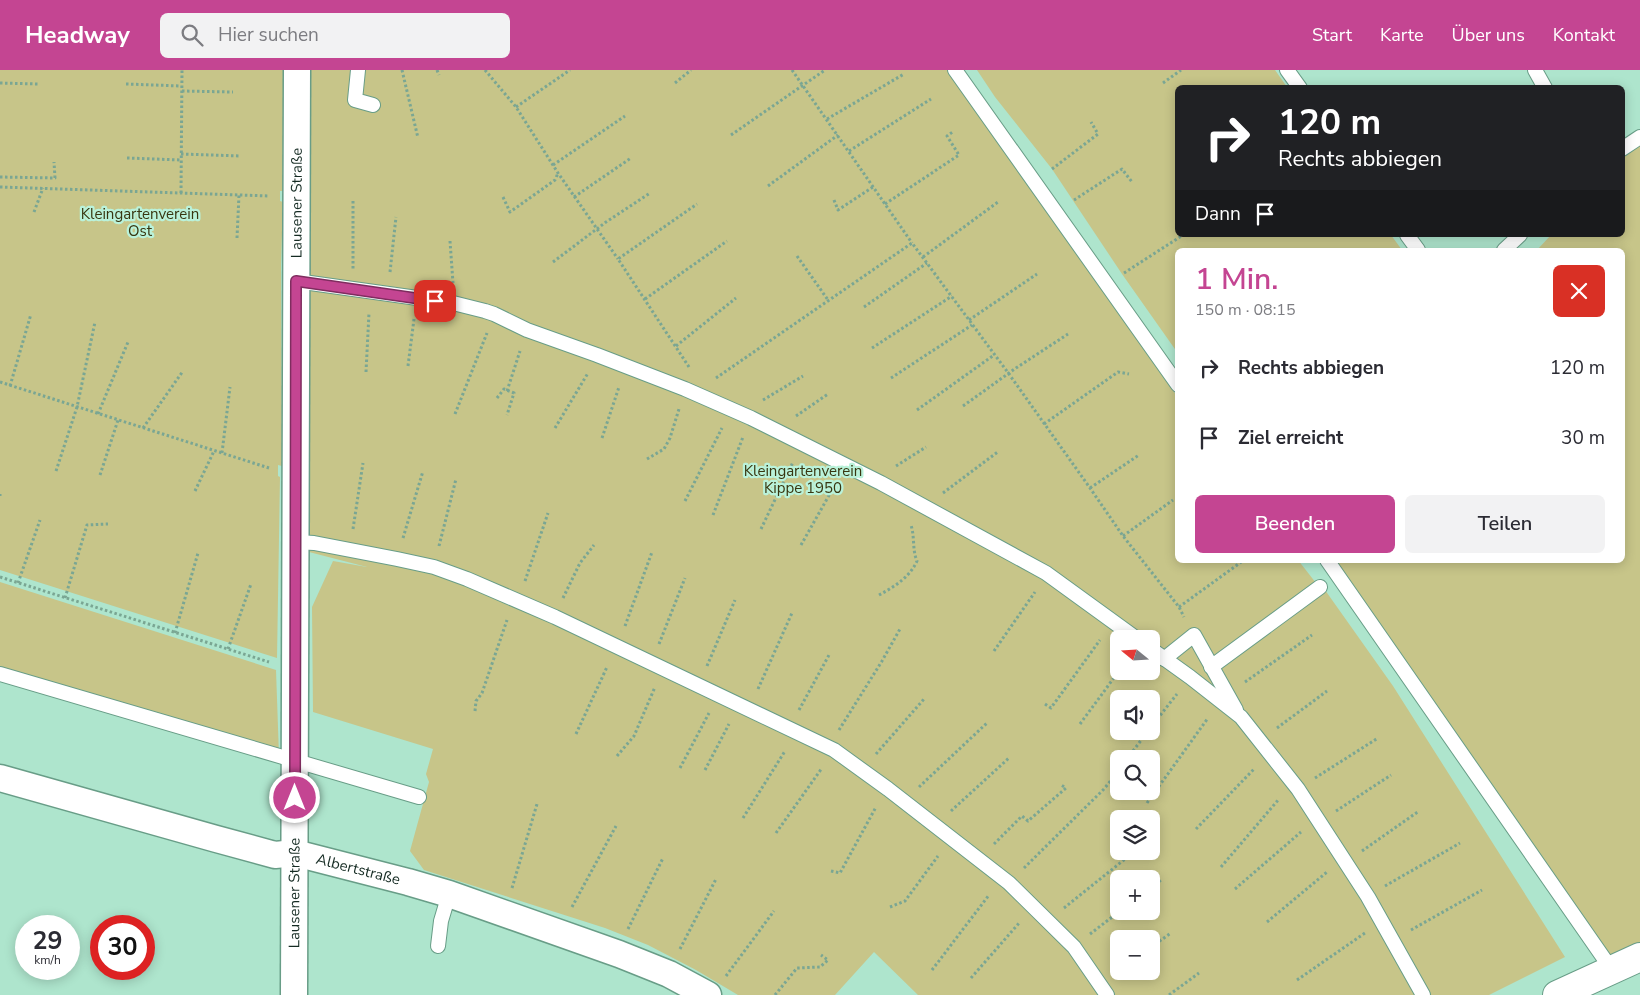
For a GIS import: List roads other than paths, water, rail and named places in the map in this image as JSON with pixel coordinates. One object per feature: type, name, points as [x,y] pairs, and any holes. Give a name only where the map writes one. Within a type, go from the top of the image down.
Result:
[{"type":"main road","points":[[1557,995],[1640,957]]},
{"type":"street","name":"Lausener Straße","points":[[294,995],[297,70]]},
{"type":"street","name":"Albertstraße","points":[[0,778],[275,855],[295,853],[449,894],[619,954],[669,974],[708,995]]},
{"type":"lane","points":[[358,70],[356,100],[373,105]]},
{"type":"lane","points":[[955,70],[1055,214],[1175,381]]},
{"type":"lane","points":[[1287,70],[1298,85]]},
{"type":"lane","points":[[1535,70],[1543,85]]},
{"type":"lane","points":[[1625,147],[1640,137]]},
{"type":"lane","points":[[1408,237],[1417,248]]},
{"type":"lane","points":[[1506,248],[1518,237]]},
{"type":"lane","points":[[296,281],[453,303],[494,314],[527,330],[685,389],[751,418],[881,483],[1046,574],[1126,630]]},
{"type":"lane","points":[[296,542],[314,543],[434,567],[467,579],[555,617],[830,748],[862,769],[1006,880],[1074,947],[1107,995]]},
{"type":"lane","points":[[1329,563],[1612,970]]},
{"type":"lane","points":[[1211,667],[1320,587]]},
{"type":"lane","points":[[1164,659],[1194,635],[1211,667],[1224,699]]},
{"type":"lane","points":[[1160,656],[1224,699],[1296,787],[1368,898],[1423,995]]},
{"type":"lane","points":[[0,674],[419,798]]},
{"type":"lane","points":[[438,946],[441,921],[449,894]]},
{"type":"park label","name":"Kleingartenverein Ost","points":[[140,222]]},
{"type":"park label","name":"Kleingartenverein Kippe 1950","points":[[803,480]]}]
